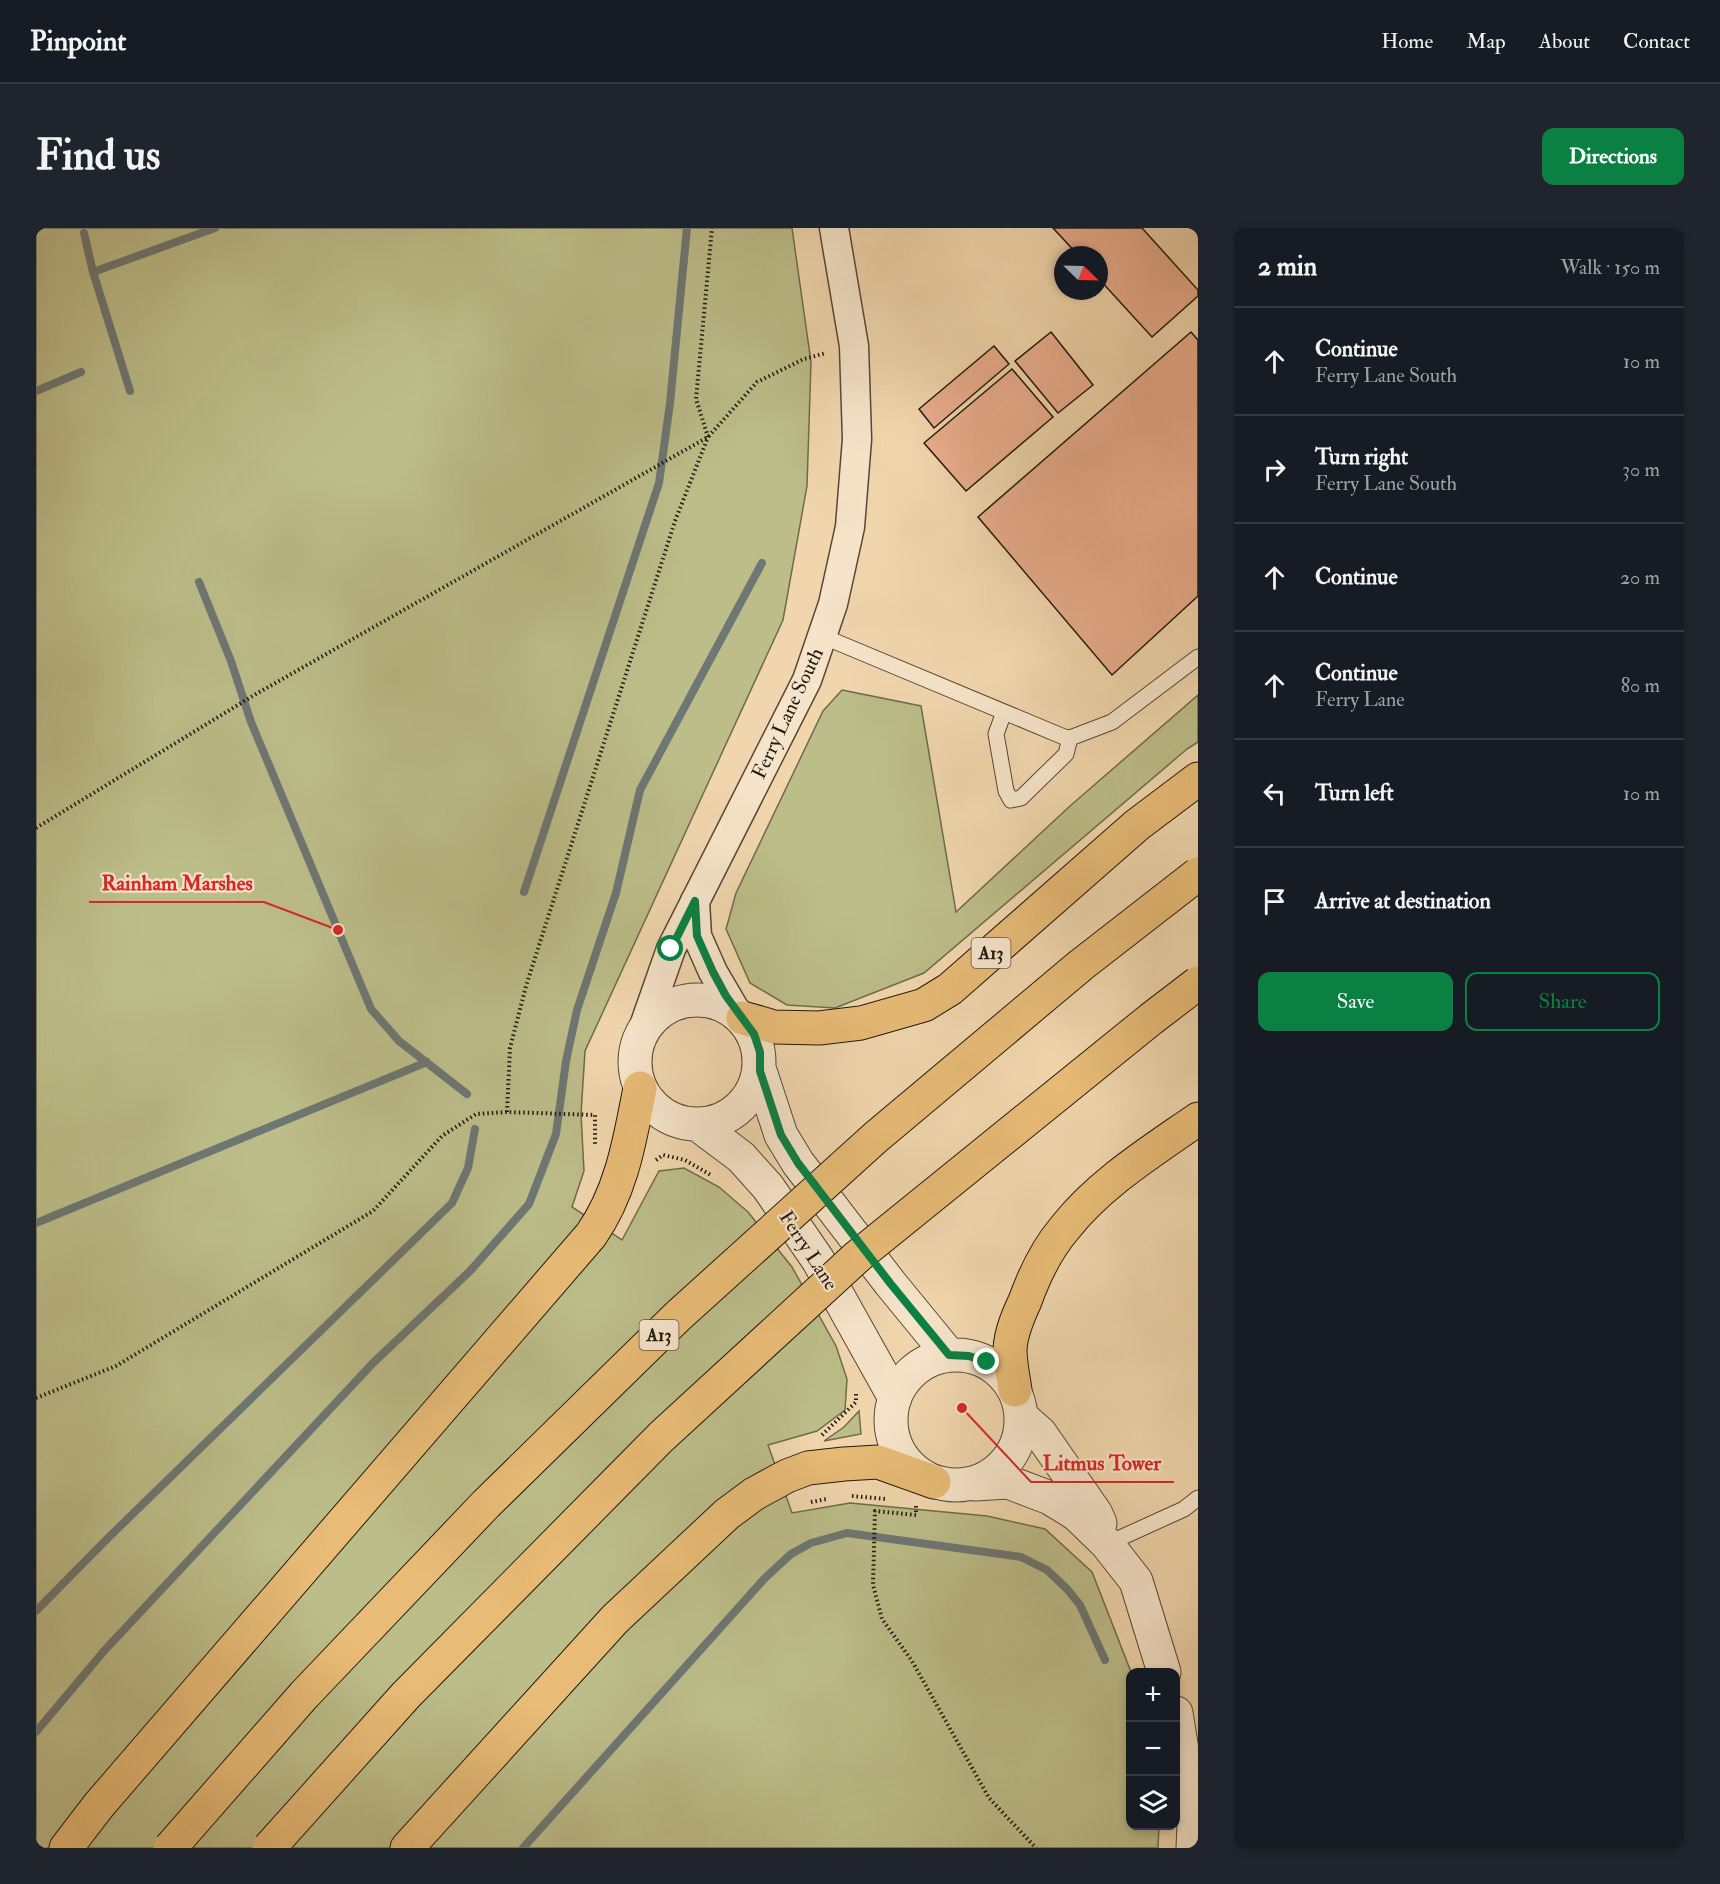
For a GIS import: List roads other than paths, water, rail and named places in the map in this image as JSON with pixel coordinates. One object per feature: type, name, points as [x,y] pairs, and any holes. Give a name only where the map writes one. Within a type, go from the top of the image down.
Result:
[{"type":"highway","name":"A13","points":[[740,1015],[774,1027],[819,1028],[861,1023],[924,1005],[950,989],[1137,825],[1198,779]]},
{"type":"highway","name":"A13","points":[[170,1848],[304,1695],[486,1504],[678,1316],[876,1137],[1081,965],[1198,874]]},
{"type":"highway","points":[[269,1848],[406,1695],[661,1437],[858,1256],[1151,1019],[1198,984]]},
{"type":"highway","points":[[66,1848],[99,1804],[591,1235],[602,1219],[625,1162],[640,1088]]},
{"type":"highway","points":[[1018,1404],[1010,1359],[1011,1346],[1016,1322],[1044,1260],[1064,1229],[1092,1200],[1131,1166],[1198,1119]]},
{"type":"highway","points":[[407,1848],[615,1619],[726,1514],[754,1494],[808,1468],[878,1462],[925,1492]]},
{"type":"street","name":"Ferry Lane South","points":[[637,1046],[671,949],[807,680],[833,604],[850,527],[857,439],[854,346],[834,228]]},
{"type":"street","points":[[695,901],[697,936],[713,972],[754,1034],[760,1052],[760,1071],[745,1103],[731,1115],[714,1122],[697,1124],[679,1122],[663,1114],[649,1102],[640,1088],[635,1067],[637,1046],[645,1027],[659,1012],[678,1002],[698,999],[719,1002],[740,1015]]},
{"type":"street","name":"Ferry Lane","points":[[760,1071],[781,1135],[798,1163],[890,1283],[949,1355]]},
{"type":"street","name":"Ferry Lane","points":[[697,1124],[741,1158],[768,1187],[818,1260],[895,1398]]},
{"type":"street","points":[[1107,1544],[1096,1514],[1018,1404],[1003,1374],[987,1362],[969,1356],[949,1355],[932,1360],[916,1369],[903,1382],[895,1398],[891,1418],[893,1438],[902,1457],[916,1472],[925,1492],[954,1486],[1008,1482],[1050,1498],[1076,1514],[1107,1544],[1136,1581],[1163,1668]]},
{"type":"street","points":[[975,1484],[994,1474],[1010,1458],[1019,1439],[1018,1404]]},
{"type":"street","points":[[1177,1722],[1194,1824],[1193,1848]]},
{"type":"lane","points":[[822,636],[1070,738],[1112,722],[1198,657]]},
{"type":"lane","points":[[1004,712],[996,734],[1006,791],[1011,800],[1021,798],[1066,754],[1070,738]]},
{"type":"lane","points":[[1107,1544],[1191,1512],[1198,1498]]},
{"type":"waterway","points":[[93,272],[215,228]]},
{"type":"waterway","points":[[524,892],[659,483],[670,403],[687,228]]},
{"type":"waterway","points":[[84,233],[93,272],[130,391]]},
{"type":"waterway","points":[[36,391],[81,372]]},
{"type":"waterway","points":[[36,1732],[104,1651],[373,1363],[471,1270],[529,1204],[556,1134],[566,1061],[577,1010],[616,893],[640,790],[762,563]]},
{"type":"waterway","points":[[199,582],[231,661],[251,722],[371,1009],[399,1041],[467,1094]]},
{"type":"waterway","points":[[36,1223],[427,1062]]},
{"type":"waterway","points":[[36,1611],[452,1203],[468,1168],[475,1129]]},
{"type":"waterway","points":[[523,1848],[765,1578],[791,1554],[811,1543],[847,1533],[1021,1557],[1047,1570],[1067,1589],[1080,1605],[1105,1660]]},
{"type":"place","name":"Rainham Marshes","points":[[338,930]]},
{"type":"place","name":"Litmus Tower","points":[[962,1408]]}]
